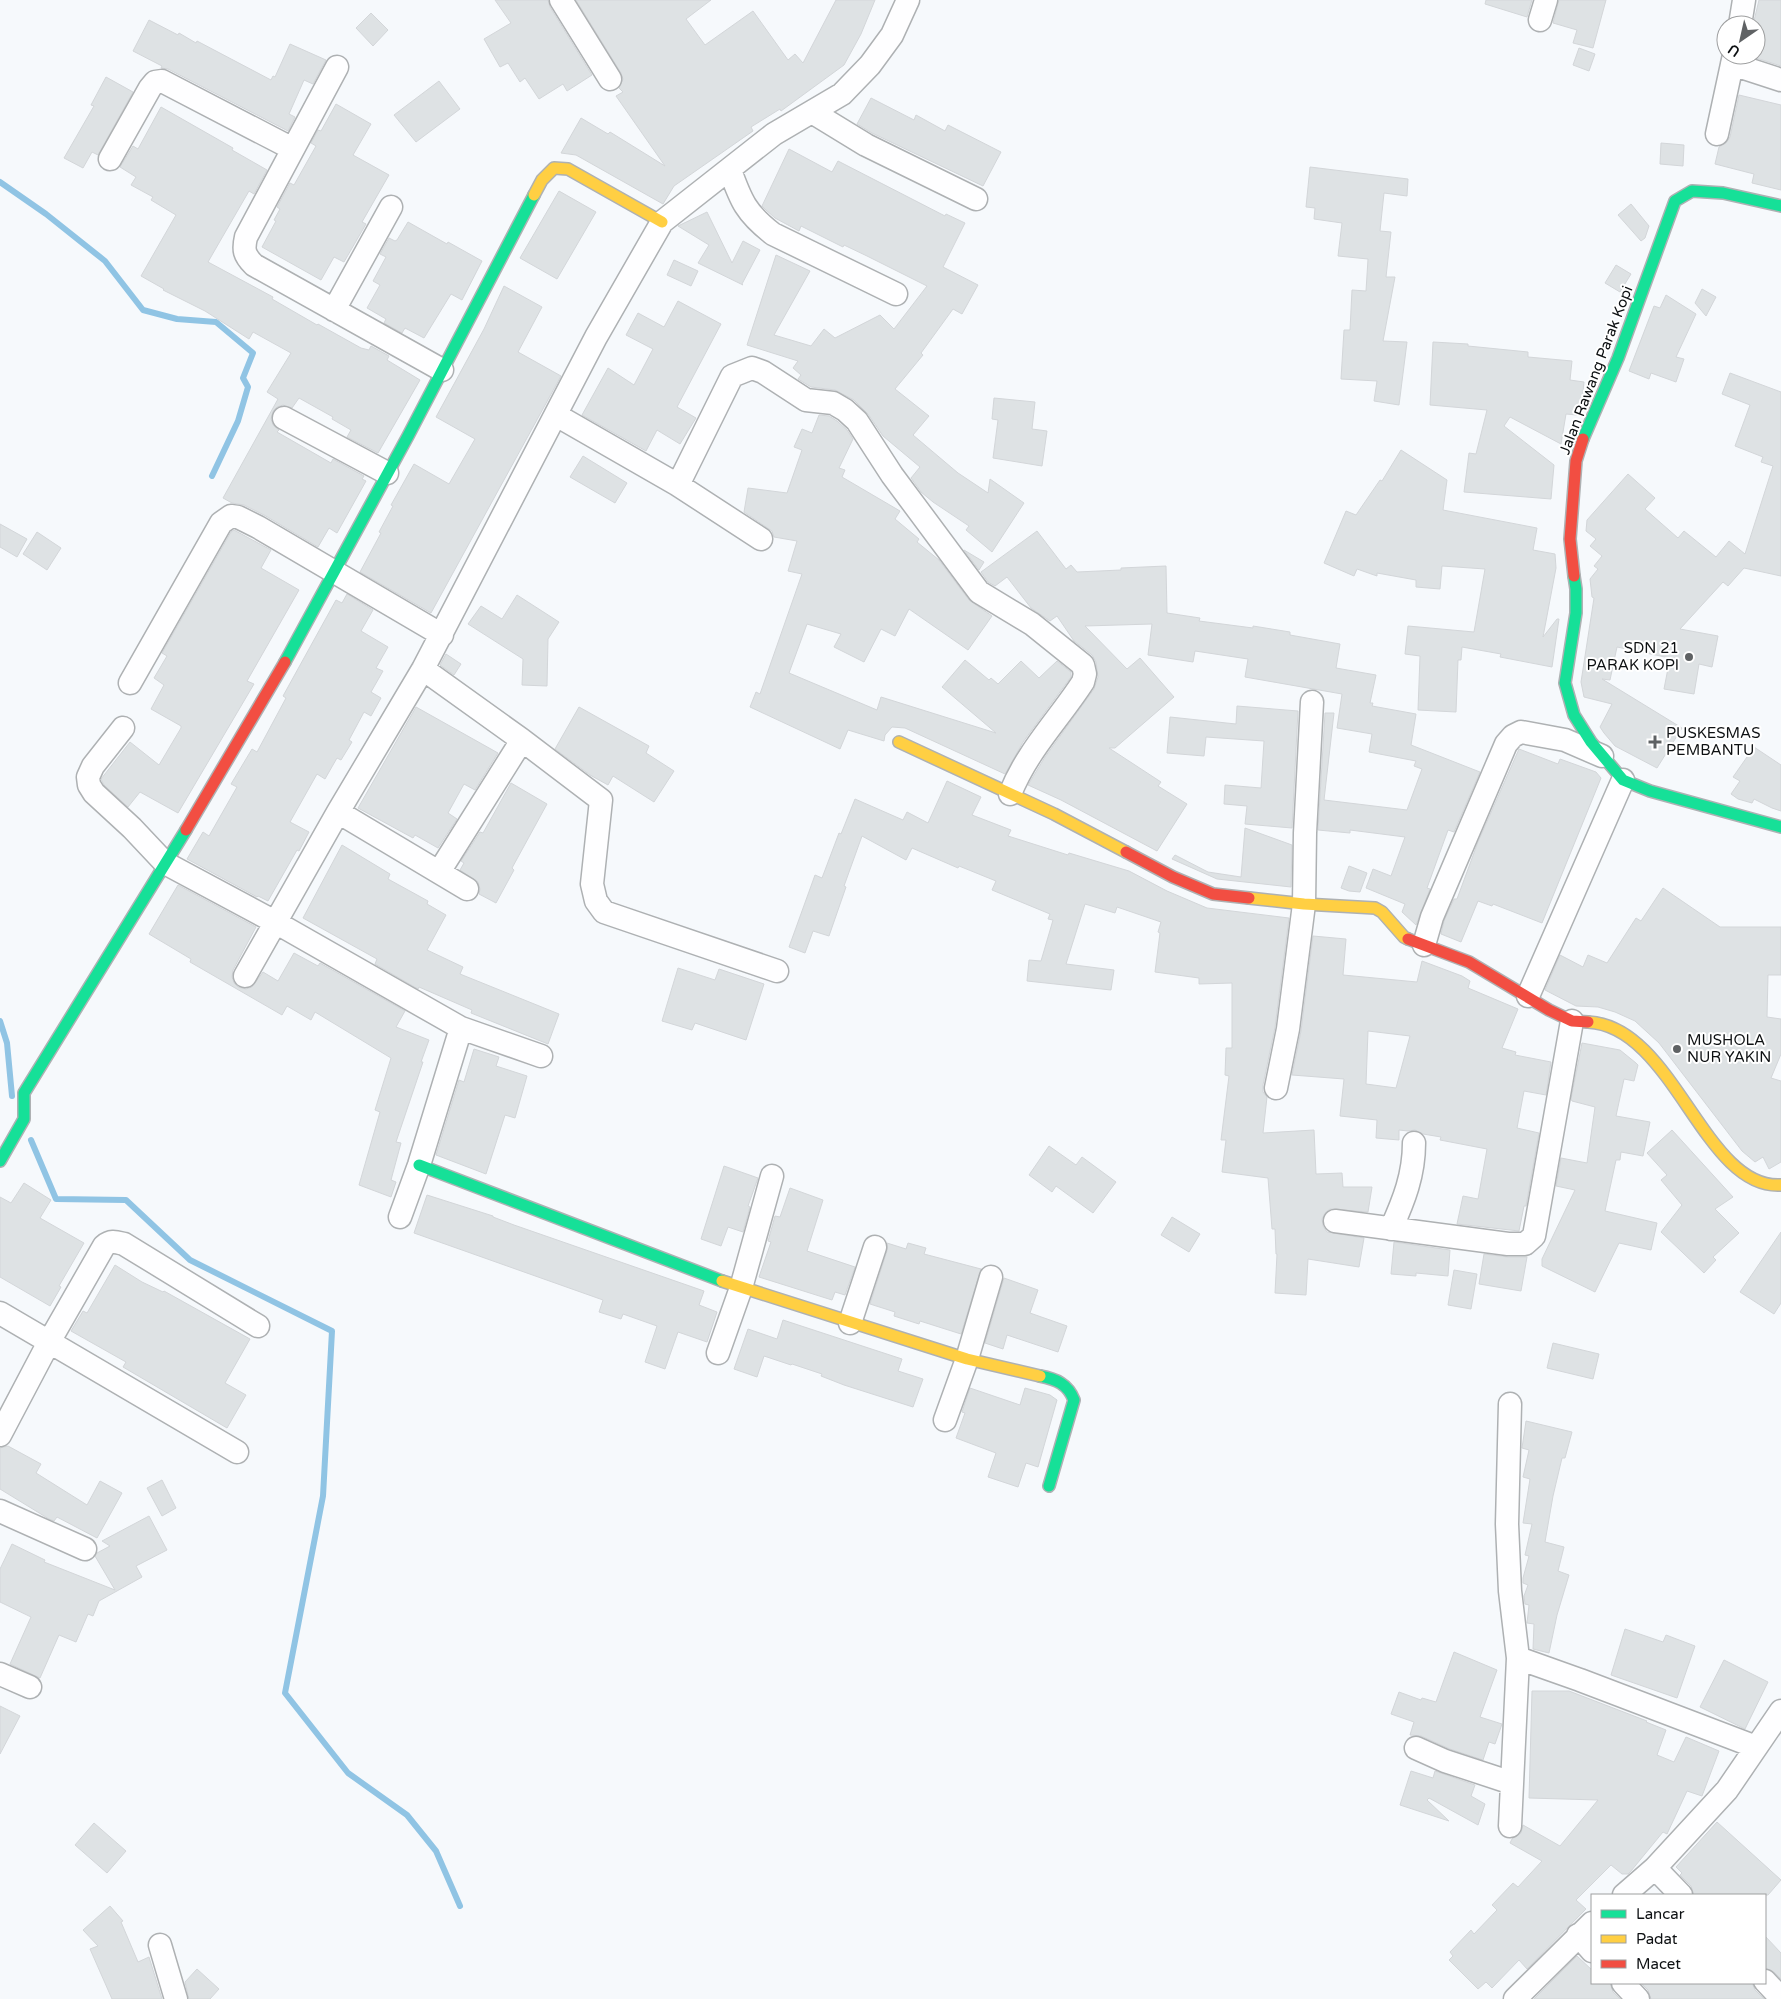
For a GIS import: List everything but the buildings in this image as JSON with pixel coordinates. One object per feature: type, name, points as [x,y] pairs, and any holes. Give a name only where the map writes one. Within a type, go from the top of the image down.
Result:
[{"type":"street","points":[[561,0],[610,79]]},
{"type":"street","points":[[245,976],[338,812],[424,669],[596,336],[662,222],[774,134],[842,94],[870,65],[892,34],[908,0]]},
{"type":"street","points":[[1742,15],[1744,0]]},
{"type":"street","points":[[1717,134],[1732,65]]},
{"type":"street","points":[[1745,65],[1781,80]]},
{"type":"street","points":[[337,67],[246,236],[244,249],[246,257],[254,265],[442,370]]},
{"type":"street","points":[[110,158],[150,88],[155,82],[162,81],[176,86],[294,148]]},
{"type":"street","points":[[812,112],[866,145],[976,199]]},
{"type":"street","points":[[0,1161],[24,1120],[24,1093],[270,690],[542,180],[554,168],[568,169],[662,222]]},
{"type":"street","points":[[730,170],[742,202],[756,220],[773,234],[896,294]]},
{"type":"street","name":"Jalan Rawang Parak Kopi","points":[[1781,206],[1723,193],[1692,191],[1675,201],[1618,358],[1584,437],[1576,462],[1570,540],[1571,561],[1576,589],[1576,613],[1566,683],[1568,701],[1574,715],[1602,756],[1623,780],[1650,791],[1781,827]]},
{"type":"street","points":[[334,310],[391,207]]},
{"type":"street","points":[[678,484],[732,376],[752,368],[763,372],[806,400],[833,403],[845,410],[857,421],[892,475],[979,592],[1032,624],[1083,665],[1085,674],[1083,682],[1050,726],[1017,776],[1010,794]]},
{"type":"street","points":[[556,414],[678,484],[761,539]]},
{"type":"street","points":[[284,418],[387,473]]},
{"type":"street","points":[[130,683],[221,523],[231,516],[238,517],[258,527],[442,635]]},
{"type":"street","points":[[424,669],[601,800],[592,884],[596,901],[604,912],[777,971]]},
{"type":"street","points":[[1276,1088],[1288,1030],[1304,904],[1305,833],[1312,702]]},
{"type":"street","points":[[123,728],[94,766],[88,777],[89,786],[165,863],[275,922],[461,1028],[541,1056]]},
{"type":"street","points":[[1424,945],[1432,917],[1506,744],[1513,736],[1521,732],[1565,740],[1602,756]]},
{"type":"street","points":[[439,872],[522,740]]},
{"type":"street","points":[[899,742],[1054,814],[1173,877],[1213,894],[1304,904],[1375,908],[1382,912],[1404,937],[1469,962],[1549,1010],[1572,1021],[1594,1022],[1625,1033],[1647,1052],[1730,1162],[1742,1174],[1758,1183],[1773,1186],[1781,1185]]},
{"type":"street","points":[[1528,996],[1623,780]]},
{"type":"street","points":[[338,812],[466,889]]},
{"type":"street","points":[[1335,1221],[1508,1244],[1525,1244],[1534,1236],[1572,1021]]},
{"type":"street","points":[[400,1217],[419,1165],[461,1028]]},
{"type":"street","points":[[1391,1229],[1404,1201],[1411,1177],[1414,1143]]},
{"type":"street","points":[[419,1165],[741,1288],[967,1359],[1062,1382],[1070,1390],[1074,1400],[1049,1486]]},
{"type":"street","points":[[718,1353],[741,1288],[772,1176]]},
{"type":"street","points":[[0,1435],[49,1342],[104,1246],[115,1241],[124,1244],[258,1326]]},
{"type":"street","points":[[850,1323],[875,1248]]},
{"type":"street","points":[[945,1420],[967,1359],[991,1277]]},
{"type":"street","points":[[0,1313],[237,1452]]},
{"type":"street","points":[[1510,1404],[1507,1524],[1510,1591],[1518,1658],[1510,1826]]},
{"type":"street","points":[[0,1511],[86,1549]]},
{"type":"street","points":[[1518,1658],[1756,1748]]},
{"type":"street","points":[[0,1674],[30,1687]]},
{"type":"street","points":[[1625,1894],[1655,1868],[1726,1790],[1781,1711]]},
{"type":"street","points":[[1416,1748],[1446,1761],[1512,1783]]},
{"type":"street","points":[[1655,1868],[1680,1894]]},
{"type":"street","points":[[1514,1999],[1587,1936]]},
{"type":"street","points":[[160,1945],[176,1999]]},
{"type":"street","points":[[1766,1982],[1781,1998]]},
{"type":"street","points":[[1624,1984],[1638,1999]]},
{"type":"waterway","points":[[0,182],[46,214],[105,261],[143,310],[177,319],[216,322],[253,353],[243,378],[248,387],[238,421],[212,476]]},
{"type":"waterway","points":[[0,1021],[7,1043],[12,1096]]},
{"type":"waterway","points":[[31,1140],[56,1199],[126,1200],[190,1260],[332,1331],[323,1496],[285,1693],[348,1773],[407,1815],[436,1851],[460,1906]]},
{"type":"traffic: fast","points":[[1583,439],[1618,358],[1675,201],[1692,191],[1723,193],[1781,206]]},
{"type":"traffic: fast","points":[[285,662],[408,436],[534,195]]},
{"type":"traffic: fast","points":[[1574,576],[1576,613],[1565,683],[1574,715],[1591,742],[1623,780],[1650,791],[1781,827]]},
{"type":"traffic: fast","points":[[0,1161],[24,1119],[24,1093],[186,830]]},
{"type":"traffic: fast","points":[[419,1165],[722,1281]]},
{"type":"traffic: fast","points":[[1040,1376],[1061,1383],[1074,1400],[1049,1486]]},
{"type":"traffic: slow","points":[[534,195],[542,180],[554,168],[568,169],[662,222]]},
{"type":"traffic: slow","points":[[899,742],[1054,814],[1126,852]]},
{"type":"traffic: slow","points":[[1249,898],[1304,904],[1375,908],[1382,912],[1408,939]]},
{"type":"traffic: slow","points":[[1588,1022],[1618,1030],[1644,1050],[1667,1077],[1709,1137],[1730,1162],[1754,1180],[1781,1185]]},
{"type":"traffic: slow","points":[[722,1281],[967,1359],[1040,1376]]},
{"type":"traffic: jam","points":[[1574,576],[1570,539],[1576,461],[1583,439]]},
{"type":"traffic: jam","points":[[186,830],[285,662]]},
{"type":"traffic: jam","points":[[1126,852],[1173,877],[1213,894],[1249,898]]},
{"type":"traffic: jam","points":[[1408,939],[1469,962],[1549,1010],[1572,1021],[1588,1022]]},
{"type":"place","name":"SDN 21 PARAK KOPI","points":[[1689,657]]},
{"type":"place","name":"PUSKESMAS PEMBANTU","points":[[1655,742]]},
{"type":"place","name":"MUSHOLA NUR YAKIN","points":[[1677,1049]]}]
